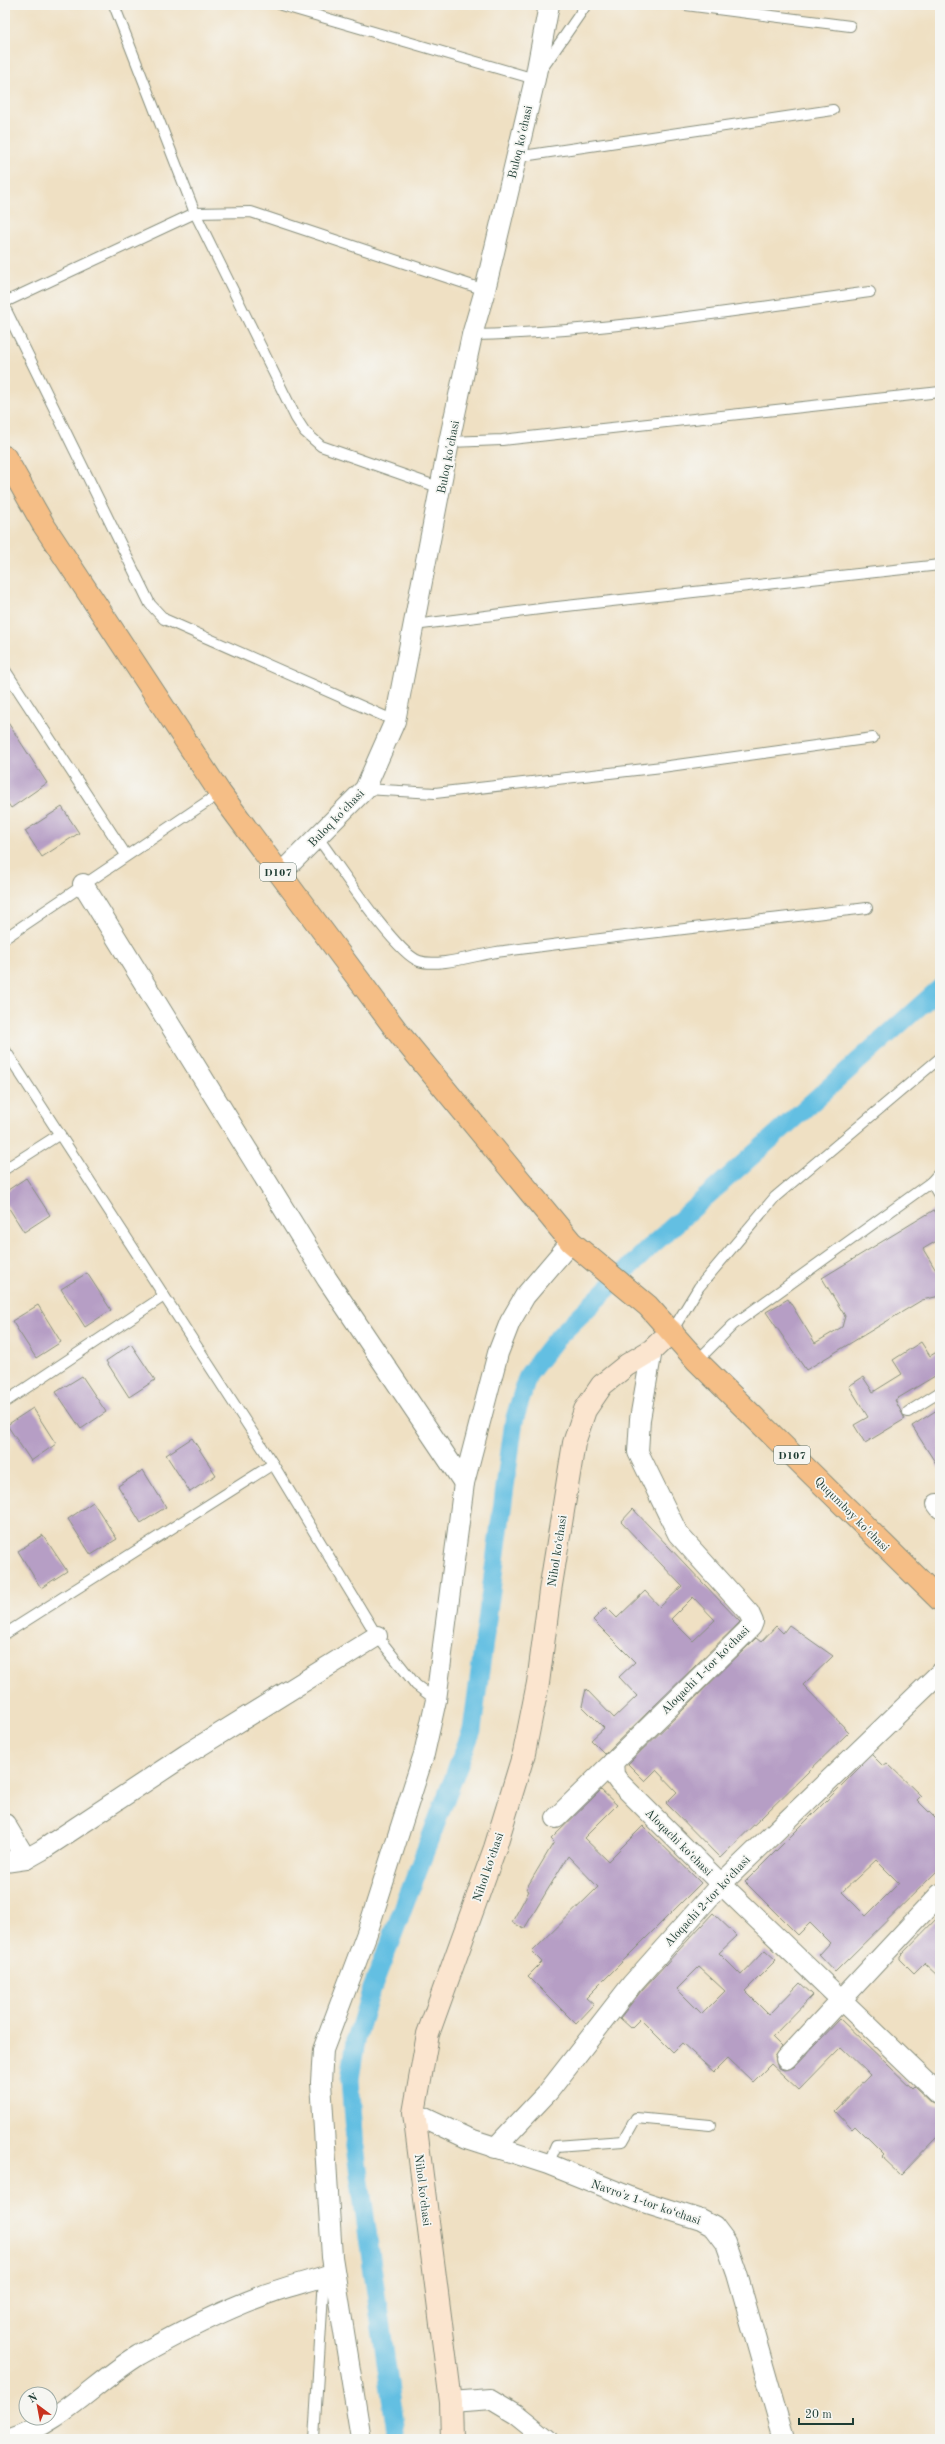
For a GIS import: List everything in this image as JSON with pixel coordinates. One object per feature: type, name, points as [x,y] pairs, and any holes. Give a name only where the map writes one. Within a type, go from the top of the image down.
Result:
[{"type":"main road","name":"D107","points":[[6,463],[43,524],[220,793],[397,1031],[572,1242]]},
{"type":"main road","name":"Ququmboy ko'chasi","points":[[572,1242],[590,1259],[648,1306],[672,1331],[697,1361],[940,1600]]},
{"type":"main road","name":"Nihol koʻchasi","points":[[452,2439],[451,2402],[414,2113],[428,2034],[495,1848],[524,1752],[538,1683],[550,1591],[574,1443],[585,1410],[602,1385],[627,1365],[652,1350],[672,1331]]},
{"type":"street","name":"Buloq ko'chasi","points":[[280,874],[318,838],[365,789],[395,721],[442,488],[449,442],[472,335],[485,290],[534,79],[549,5]]},
{"type":"street","points":[[83,884],[327,1279],[464,1483]]},
{"type":"street","points":[[362,2439],[329,2275],[321,2082],[323,2050],[370,1925],[424,1754],[436,1700],[464,1483],[498,1353],[510,1322],[525,1296],[572,1242]]},
{"type":"street","name":"Aloqachi 1-tor koʻchasi","points":[[556,1818],[740,1638],[751,1627],[753,1622],[750,1614],[678,1534],[638,1452],[640,1419],[652,1350]]},
{"type":"street","points":[[5,1862],[26,1858],[42,1850],[187,1754],[377,1636]]},
{"type":"street","name":"Aloqachi 2-tor koʻchasi","points":[[495,2148],[548,2092],[632,1984],[721,1884],[940,1673]]},
{"type":"street","name":"Aloqachi koʻchasi","points":[[613,1762],[614,1775],[619,1782],[721,1884],[940,2095]]},
{"type":"street","points":[[5,1824],[26,1858]]},
{"type":"street","points":[[786,2059],[940,1894]]},
{"type":"street","points":[[414,2113],[467,2138],[548,2164],[635,2199],[701,2220],[714,2227],[722,2236],[737,2274],[784,2439]]},
{"type":"street","points":[[10,2439],[20,2436],[64,2410],[138,2356],[208,2318],[261,2296],[329,2275]]},
{"type":"street","points":[[451,2402],[491,2399],[516,2414],[547,2439]]},
{"type":"lane","points":[[114,5],[195,213],[296,418],[305,432],[322,446],[442,488]]},
{"type":"lane","points":[[281,5],[534,79],[586,5]]},
{"type":"lane","points":[[686,5],[850,26]]},
{"type":"lane","points":[[516,157],[832,110]]},
{"type":"lane","points":[[5,302],[195,213],[251,212],[485,290]]},
{"type":"lane","points":[[472,335],[514,334],[606,326],[870,292]]},
{"type":"lane","points":[[5,308],[150,604],[164,619],[395,721]]},
{"type":"lane","points":[[449,442],[533,437],[940,392]]},
{"type":"lane","points":[[414,625],[548,608],[940,565]]},
{"type":"lane","points":[[5,670],[8,683],[126,854]]},
{"type":"lane","points":[[365,789],[435,793],[662,768],[873,738]]},
{"type":"lane","points":[[5,938],[126,854],[220,793]]},
{"type":"lane","points":[[318,838],[382,926],[408,954],[420,961],[436,962],[503,951],[867,908]]},
{"type":"lane","points":[[5,1050],[273,1464],[377,1636],[416,1685],[436,1700]]},
{"type":"lane","points":[[672,1331],[699,1287],[775,1197],[940,1058]]},
{"type":"lane","points":[[5,1169],[60,1134]]},
{"type":"lane","points":[[697,1361],[733,1325],[931,1182],[940,1172]]},
{"type":"lane","points":[[931,1182],[940,1197]]},
{"type":"lane","points":[[5,1402],[164,1296]]},
{"type":"lane","points":[[908,1412],[940,1392]]},
{"type":"lane","points":[[5,1634],[273,1464]]},
{"type":"lane","points":[[5,1872],[26,1858]]},
{"type":"lane","points":[[548,2164],[556,2146],[623,2141],[636,2118],[710,2126]]},
{"type":"lane","points":[[314,2439],[329,2275]]},
{"type":"building","points":[[5,718],[47,783],[11,808],[5,799]]},
{"type":"building","points":[[62,807],[79,833],[42,857],[25,831]]},
{"type":"building","points":[[26,1178],[50,1215],[24,1232],[5,1202],[5,1192]]},
{"type":"building","points":[[934,1210],[940,1219],[940,1239],[923,1249],[940,1277],[940,1296],[922,1300],[806,1370],[766,1312],[788,1299],[815,1343],[842,1327],[845,1316],[822,1278]]},
{"type":"building","points":[[87,1273],[111,1310],[85,1327],[61,1289]]},
{"type":"building","points":[[38,1305],[61,1342],[36,1358],[12,1321]]},
{"type":"building","points":[[921,1342],[930,1356],[940,1350],[940,1373],[895,1400],[905,1419],[865,1443],[854,1425],[868,1417],[849,1386],[863,1377],[873,1392],[902,1374],[893,1360]]},
{"type":"building","points":[[131,1344],[155,1380],[129,1397],[106,1361]]},
{"type":"building","points":[[82,1376],[106,1412],[81,1429],[56,1392]]},
{"type":"building","points":[[33,1408],[56,1444],[31,1461],[7,1425]]},
{"type":"building","points":[[940,1408],[940,1470],[912,1426]]},
{"type":"building","points":[[192,1438],[216,1475],[190,1492],[166,1455]]},
{"type":"building","points":[[143,1470],[166,1507],[141,1523],[118,1486]]},
{"type":"building","points":[[93,1502],[117,1539],[91,1555],[68,1519]]},
{"type":"building","points":[[633,1509],[740,1622],[605,1754],[591,1740],[604,1728],[582,1706],[586,1689],[614,1718],[637,1696],[619,1677],[635,1662],[593,1620],[606,1607],[617,1618],[645,1591],[660,1607],[682,1586],[621,1522]],"holes":[[[693,1597],[715,1620],[693,1641],[671,1619]]]},
{"type":"building","points":[[43,1535],[67,1571],[41,1588],[18,1551]]},
{"type":"building","points":[[789,1625],[833,1656],[803,1685],[849,1732],[720,1858],[666,1803],[677,1792],[656,1770],[645,1781],[628,1764],[756,1638],[761,1642],[776,1626],[783,1633]]},
{"type":"building","points":[[872,1755],[883,1766],[887,1763],[921,1796],[917,1800],[940,1823],[940,1868],[835,1972],[819,1955],[830,1943],[810,1923],[798,1935],[745,1882]],"holes":[[[876,1860],[899,1883],[866,1916],[842,1892]]]},
{"type":"building","points":[[601,1790],[617,1805],[584,1838],[608,1861],[643,1826],[701,1883],[586,1998],[594,2005],[576,2024],[528,1976],[542,1962],[532,1952],[598,1887],[568,1856],[524,1929],[512,1922],[529,1891],[526,1889],[554,1842],[551,1839]]},
{"type":"building","points":[[713,1913],[737,1936],[719,1953],[741,1975],[765,1950],[776,1960],[745,1991],[769,2015],[800,1983],[813,1995],[772,2037],[782,2047],[775,2057],[778,2068],[784,2070],[794,2067],[840,2019],[912,2088],[914,2086],[932,2103],[940,2106],[940,2135],[901,2175],[881,2156],[883,2154],[855,2126],[852,2129],[835,2111],[870,2075],[841,2047],[799,2090],[771,2064],[753,2082],[728,2058],[714,2072],[682,2043],[673,2052],[640,2019],[631,2028],[620,2018],[641,1991]],"holes":[[[699,1967],[725,1991],[702,2014],[677,1989]]]},
{"type":"building","points":[[940,1915],[940,1978],[924,1963],[914,1973],[900,1959],[900,1956]]},
{"type":"waterway","points":[[397,2439],[355,2147],[350,2079],[356,2040],[370,1994],[472,1730],[514,1421],[528,1375],[555,1340],[651,1246],[940,988]]}]
